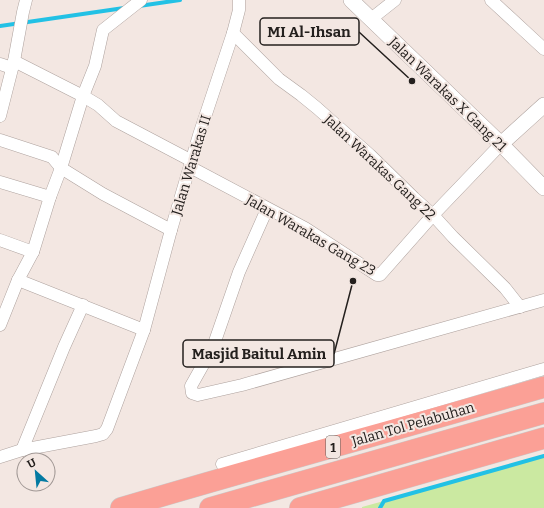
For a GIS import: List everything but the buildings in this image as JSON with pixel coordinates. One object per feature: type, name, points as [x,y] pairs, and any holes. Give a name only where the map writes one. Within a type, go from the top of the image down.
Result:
[{"type":"highway","name":"Jalan Tol Pelabuhan","points":[[121,508],[218,479],[439,418],[544,387]]},
{"type":"highway","name":"Jalan Tol Pelabuhan","points":[[210,508],[544,413]]},
{"type":"highway","points":[[300,508],[544,438]]},
{"type":"street","points":[[0,325],[18,280],[33,252],[94,66],[103,30],[141,0]]},
{"type":"street","name":"Jalan Warakas X Gang 21","points":[[351,0],[501,144],[544,188]]},
{"type":"street","points":[[371,19],[395,0]]},
{"type":"street","points":[[491,0],[544,49]]},
{"type":"street","name":"Jalan Warakas II","points":[[22,450],[96,436],[104,434],[107,429],[144,330],[171,230],[199,135],[233,33],[239,5]]},
{"type":"street","points":[[0,116],[13,65],[25,6]]},
{"type":"street","name":"Jalan Warakas Gang 22","points":[[233,33],[279,79],[312,104],[370,155],[433,215],[452,237],[505,288],[520,307]]},
{"type":"street","name":"Jalan Warakas Gang 23","points":[[0,64],[13,65],[83,96],[98,105],[116,121],[267,209],[304,228],[378,275],[380,275],[433,215],[501,144]]},
{"type":"street","points":[[501,144],[544,105]]},
{"type":"street","points":[[0,140],[52,157],[61,168],[103,194],[171,230]]},
{"type":"street","points":[[0,182],[50,197]]},
{"type":"street","points":[[267,209],[239,272],[213,347],[192,386],[192,393],[198,395],[242,385],[544,300]]},
{"type":"street","points":[[0,240],[33,252]]},
{"type":"street","points":[[18,280],[144,330]]},
{"type":"street","points":[[0,457],[22,450],[64,347],[83,305]]},
{"type":"street","points":[[222,464],[544,370]]},
{"type":"green space","points":[[544,457],[544,508],[362,508],[362,507]]},
{"type":"waterway","points":[[139,6],[180,0]]},
{"type":"waterway","points":[[0,26],[124,8]]},
{"type":"waterway","points":[[380,508],[384,501],[544,456]]},
{"type":"place","name":"MI Al-Ihsan","points":[[412,81]]},
{"type":"place","name":"Masjid Baitul Amin","points":[[353,281]]}]
